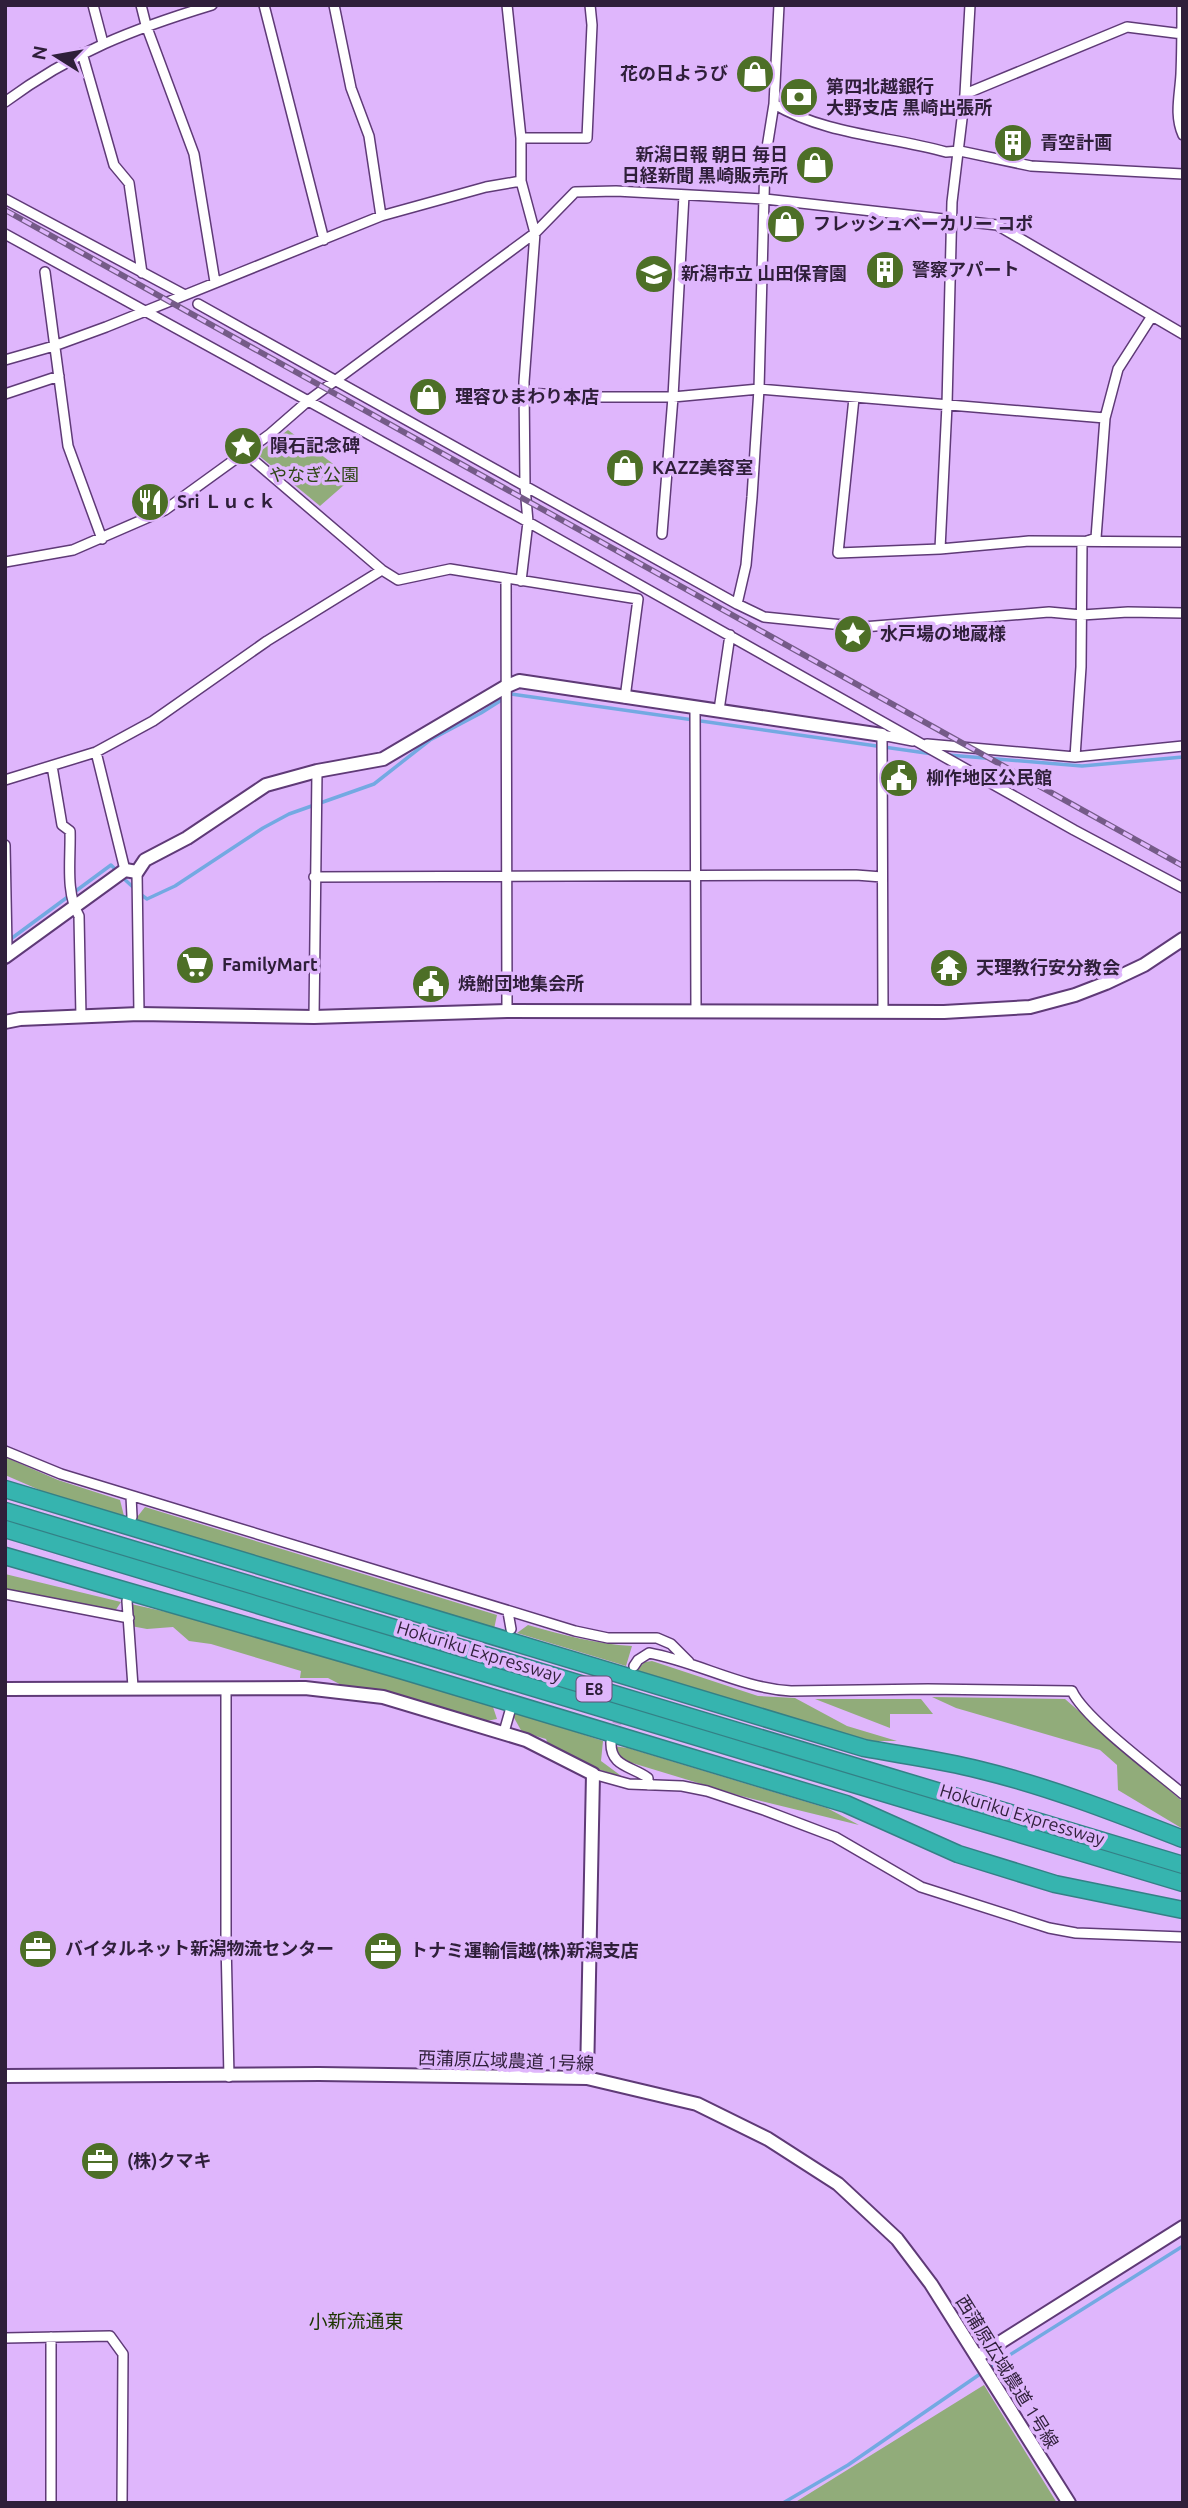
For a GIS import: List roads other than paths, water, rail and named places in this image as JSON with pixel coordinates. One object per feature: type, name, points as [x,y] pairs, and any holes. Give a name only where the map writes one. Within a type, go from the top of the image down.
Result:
[{"type":"highway","points":[[5,1489],[864,1748],[978,1769],[1033,1784],[1183,1839]]},
{"type":"highway","name":"Hokuriku Expressway","points":[[5,1511],[1183,1864]]},
{"type":"highway","name":"Hokuriku Expressway","points":[[5,1530],[1183,1883]]},
{"type":"highway","points":[[5,1556],[131,1596],[846,1804],[958,1854],[1055,1884],[1183,1910]]},
{"type":"highway","points":[[5,1566],[131,1596]]},
{"type":"street","points":[[93,5],[103,43]]},
{"type":"street","points":[[141,5],[194,154],[215,282]]},
{"type":"street","points":[[5,102],[82,53],[103,43],[146,25],[212,5]]},
{"type":"street","points":[[264,5],[324,240]]},
{"type":"street","points":[[334,5],[351,88],[369,136],[381,216]]},
{"type":"street","points":[[508,5],[521,138],[521,181],[535,233],[524,383],[528,522],[521,581]]},
{"type":"street","points":[[521,138],[587,138],[592,25],[590,5]]},
{"type":"street","points":[[737,604],[746,565],[759,389],[765,160],[775,104],[779,5]]},
{"type":"street","points":[[940,549],[947,405],[951,219],[960,151],[970,5]]},
{"type":"street","points":[[1182,5],[1181,97],[1178,123],[1183,135]]},
{"type":"street","points":[[965,94],[1127,27],[1182,34]]},
{"type":"street","points":[[82,53],[114,165],[129,183],[142,273]]},
{"type":"street","points":[[775,104],[794,116],[832,128],[946,152],[960,151],[1031,166],[1183,174]]},
{"type":"street","points":[[5,360],[54,346],[381,216],[486,187],[521,181]]},
{"type":"street","points":[[5,562],[73,550],[165,510],[535,233],[575,192],[765,199],[997,225],[1183,334]]},
{"type":"street","points":[[662,534],[673,397],[684,195]]},
{"type":"street","points":[[5,199],[183,294]]},
{"type":"street","points":[[5,234],[309,400],[1074,830],[1183,888]]},
{"type":"street","points":[[45,272],[68,446],[102,539]]},
{"type":"street","points":[[198,304],[764,617],[863,627],[1049,612],[1082,615],[1183,613]]},
{"type":"street","points":[[1082,543],[1096,538],[1105,418],[1118,369],[1152,316]]},
{"type":"street","points":[[5,394],[59,376]]},
{"type":"street","points":[[525,393],[673,397],[759,389],[1105,418]]},
{"type":"street","points":[[854,398],[838,553],[940,549],[1028,541],[1183,542]]},
{"type":"street","points":[[244,453],[382,570],[398,580],[450,569],[638,598],[625,698]]},
{"type":"street","points":[[1075,757],[1079,730],[1082,543]]},
{"type":"street","points":[[5,780],[96,752],[153,720],[268,641],[382,570]]},
{"type":"street","points":[[506,578],[507,1011]]},
{"type":"street","points":[[719,710],[730,635]]},
{"type":"street","points":[[7,956],[145,860],[187,838],[266,785],[317,771],[383,759],[519,681],[882,735],[922,744],[1075,757],[1183,746]]},
{"type":"street","points":[[695,708],[696,1010]]},
{"type":"street","points":[[882,735],[883,1010]]},
{"type":"street","points":[[96,752],[131,871],[139,1014]]},
{"type":"street","points":[[52,766],[62,825],[71,831],[71,892],[79,916],[81,1017]]},
{"type":"street","points":[[314,1017],[317,771]]},
{"type":"street","points":[[5,845],[7,956]]},
{"type":"street","points":[[314,877],[881,877]]},
{"type":"street","points":[[5,1022],[20,1019],[139,1014],[314,1017],[507,1011],[944,1012],[1030,1007],[1075,995],[1106,983],[1144,965],[1183,939]]},
{"type":"street","points":[[5,1451],[61,1474],[508,1612],[592,1635],[657,1638],[671,1644],[689,1662]]},
{"type":"street","points":[[131,1496],[132,1517]]},
{"type":"street","points":[[5,1594],[129,1618]]},
{"type":"street","points":[[131,1596],[129,1618],[133,1687]]},
{"type":"street","points":[[508,1612],[510,1629]]},
{"type":"street","points":[[634,1666],[649,1653],[689,1662],[736,1680],[774,1690],[1073,1691],[1079,1703],[1109,1732],[1183,1794]]},
{"type":"street","points":[[226,1688],[229,2077]]},
{"type":"street","points":[[5,1689],[305,1688],[383,1698],[504,1732],[545,1748],[593,1774],[617,1782],[682,1786],[707,1791],[764,1810],[835,1838],[932,1892],[1049,1928],[1076,1933],[1183,1937]]},
{"type":"street","points":[[504,1732],[510,1711]]},
{"type":"street","points":[[611,1742],[615,1760],[642,1773],[648,1778],[648,1785]]},
{"type":"street","points":[[587,2078],[593,1774]]},
{"type":"street","name":"西蒲原広域農道 1号線","points":[[5,2076],[229,2077],[319,2074],[587,2078],[697,2104],[768,2139],[838,2184],[897,2239],[931,2284],[1069,2503]]},
{"type":"street","points":[[977,2357],[1183,2227]]},
{"type":"street","points":[[5,2338],[110,2336],[123,2354],[122,2503]]},
{"type":"street","points":[[51,2337],[51,2503]]},
{"type":"waterway","points":[[140,894],[147,899],[175,886],[289,814],[374,784],[430,740],[511,694],[933,754]]},
{"type":"waterway","points":[[948,755],[1082,766],[1183,757]]},
{"type":"waterway","points":[[8,941],[111,865],[117,871]]},
{"type":"waterway","points":[[122,877],[134,888]]},
{"type":"waterway","points":[[989,2368],[1183,2246]]},
{"type":"waterway","points":[[783,2503],[848,2465],[983,2372]]},
{"type":"tunnel","points":[[613,1737],[632,1673]]},
{"type":"railway","points":[[5,210],[1183,866]]},
{"type":"place","name":"花の日ようび","points":[[755,74]]},
{"type":"place","name":"第四北越銀行 大野支店 黒崎出張所","points":[[799,97]]},
{"type":"place","name":"青空計画","points":[[1013,143]]},
{"type":"place","name":"新潟日報 朝日 毎日 日経新聞 黒崎販売所","points":[[815,165]]},
{"type":"place","name":"フレッシュベーカリー コポ","points":[[786,224]]},
{"type":"place","name":"警察アパート","points":[[885,270]]},
{"type":"place","name":"新潟市立 山田保育園","points":[[654,274]]},
{"type":"place","name":"理容ひまわり本店","points":[[428,397]]},
{"type":"place","name":"隕石記念碑","points":[[243,446]]},
{"type":"place","name":"KAZZ美容室","points":[[625,468]]},
{"type":"place","name":"Sri Ｌｕｃｋ","points":[[150,502]]},
{"type":"place","name":"水戸場の地蔵様","points":[[853,634]]},
{"type":"place","name":"柳作地区公民館","points":[[899,778]]},
{"type":"place","name":"FamilyMart","points":[[195,965]]},
{"type":"place","name":"天理教行安分教会","points":[[949,968]]},
{"type":"place","name":"焼鮒団地集会所","points":[[431,984]]},
{"type":"place","name":"バイタルネット新潟物流センター","points":[[38,1949]]},
{"type":"place","name":"トナミ運輸信越(株)新潟支店","points":[[383,1951]]},
{"type":"place","name":"(株)クマキ","points":[[100,2161]]},
{"type":"district","name":"小新流通東","points":[[356,2321]]},
{"type":"park label","name":"やなぎ公園","points":[[314,475]]}]
